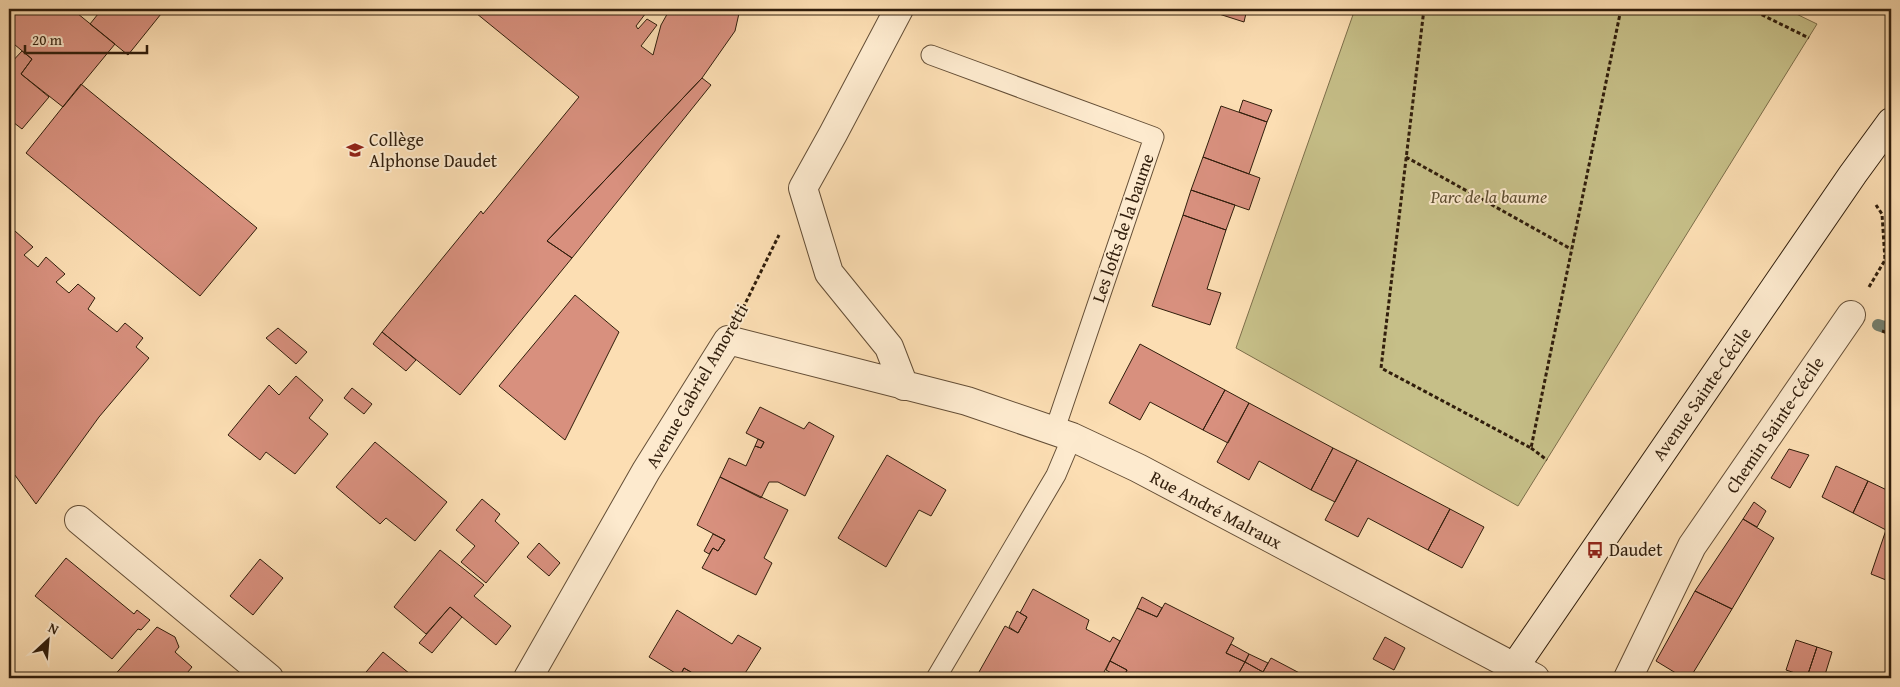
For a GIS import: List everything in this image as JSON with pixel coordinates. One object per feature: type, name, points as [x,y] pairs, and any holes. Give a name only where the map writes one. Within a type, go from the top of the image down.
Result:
[{"type":"street","points":[[899,9],[803,188],[828,273],[889,347],[904,386]]},
{"type":"street","name":"Avenue Sainte-Cécile","points":[[1519,675],[1853,174],[1891,122]]},
{"type":"street","name":"Chemin Sainte-Cécile","points":[[1628,678],[1692,546],[1851,315]]},
{"type":"street","name":"Rue André Malraux","points":[[728,340],[967,401],[1063,435],[1138,468],[1519,675]]},
{"type":"street","name":"Avenue Gabriel Amoretti","points":[[528,678],[646,471],[728,340]]},
{"type":"street","points":[[79,520],[269,678]]},
{"type":"lane","name":"Les lofts de la baume","points":[[930,56],[1154,137],[1063,435]]},
{"type":"lane","points":[[936,678],[1056,475],[1063,435]]},
{"type":"path","points":[[1424,9],[1380,368],[1531,448],[1547,460]]},
{"type":"path","points":[[1531,448],[1621,9]]},
{"type":"path","points":[[1750,9],[1809,38]]},
{"type":"path","points":[[1406,157],[1571,249]]},
{"type":"path","points":[[1851,315],[1885,260],[1882,214],[1853,174]]},
{"type":"path","name":"Avenue Gabriel Amoretti","points":[[728,340],[803,188]]},
{"type":"green space","name":"Parc de la baume","points":[[1355,9],[1786,9],[1817,24],[1518,506],[1236,348]]},
{"type":"building","points":[[9,9],[72,9],[115,44],[63,107],[21,74],[32,59],[9,40]]},
{"type":"building","points":[[102,9],[165,9],[128,55],[90,24]]},
{"type":"building","points":[[471,9],[649,9],[636,26],[638,29],[647,19],[657,25],[641,46],[653,55],[661,25],[670,9],[740,9],[735,31],[702,78],[547,241],[572,258],[460,395],[382,332],[481,211],[483,214],[579,97]]},
{"type":"building","points":[[1221,9],[1247,9],[1244,22],[1219,14]]},
{"type":"building","points":[[22,51],[32,59],[21,74],[49,97],[22,129],[9,119],[9,65]]},
{"type":"building","points":[[702,78],[711,85],[572,258],[547,241]]},
{"type":"building","points":[[81,84],[257,228],[200,296],[26,153]]},
{"type":"building","points":[[1243,100],[1272,110],[1267,122],[1239,112]]},
{"type":"building","points":[[1221,106],[1267,122],[1249,174],[1203,157]]},
{"type":"building","points":[[1203,157],[1260,178],[1249,210],[1191,190]]},
{"type":"building","points":[[1191,190],[1235,205],[1226,230],[1183,215]]},
{"type":"building","points":[[1183,215],[1226,230],[1207,289],[1221,293],[1210,325],[1152,306]]},
{"type":"building","points":[[15,231],[33,247],[24,255],[38,267],[46,257],[65,274],[56,282],[69,293],[78,284],[95,298],[88,309],[117,332],[125,323],[143,338],[136,347],[149,358],[99,417],[36,504],[9,467],[9,238]]},
{"type":"building","points":[[575,295],[619,332],[565,440],[499,386]]},
{"type":"building","points":[[278,328],[307,352],[296,364],[266,338]]},
{"type":"building","points":[[382,332],[416,360],[406,371],[373,344]]},
{"type":"building","points":[[1140,344],[1225,390],[1203,430],[1150,402],[1140,420],[1109,403]]},
{"type":"building","points":[[296,376],[323,400],[309,418],[328,434],[295,474],[266,452],[260,460],[228,435],[269,385],[279,395]]},
{"type":"building","points":[[352,388],[372,404],[364,414],[344,398]]},
{"type":"building","points":[[1225,390],[1249,403],[1228,443],[1203,430]]},
{"type":"building","points":[[1249,403],[1333,448],[1311,490],[1259,461],[1249,480],[1217,462]]},
{"type":"building","points":[[760,407],[804,429],[809,422],[834,436],[805,496],[778,482],[769,482],[761,498],[720,477],[729,458],[746,466],[755,446],[761,448],[764,442],[746,433]]},
{"type":"building","points":[[758,439],[764,442],[761,448],[755,446]]},
{"type":"building","points":[[375,442],[447,502],[415,541],[386,518],[380,524],[336,487]]},
{"type":"building","points":[[1333,448],[1357,460],[1335,502],[1311,490]]},
{"type":"building","points":[[1789,449],[1809,455],[1790,488],[1771,478]]},
{"type":"building","points":[[887,455],[946,490],[931,516],[919,510],[886,567],[838,538]]},
{"type":"building","points":[[1357,460],[1450,509],[1428,550],[1368,518],[1358,537],[1325,520]]},
{"type":"building","points":[[1836,466],[1868,481],[1853,513],[1822,497]]},
{"type":"building","points":[[720,477],[788,510],[764,558],[772,563],[756,595],[702,568],[713,548],[718,551],[725,540],[697,525]]},
{"type":"building","points":[[1868,481],[1891,492],[1891,582],[1871,574],[1886,530],[1853,513]]},
{"type":"building","points":[[482,499],[500,514],[495,521],[519,543],[486,583],[461,562],[475,546],[456,530]]},
{"type":"building","points":[[1754,502],[1766,511],[1757,527],[1743,519]]},
{"type":"building","points":[[1450,509],[1484,527],[1462,568],[1428,550]]},
{"type":"building","points":[[1743,519],[1774,538],[1732,609],[1695,591]]},
{"type":"building","points":[[713,534],[725,540],[718,551],[713,548],[709,554],[704,551]]},
{"type":"building","points":[[9,538],[12,539],[9,560]]},
{"type":"building","points":[[539,543],[560,563],[549,576],[527,557]]},
{"type":"building","points":[[440,550],[484,585],[474,596],[511,626],[496,645],[450,607],[426,634],[394,607]]},
{"type":"building","points":[[66,558],[134,614],[137,610],[150,620],[141,630],[138,629],[112,659],[35,596]]},
{"type":"building","points":[[260,559],[283,578],[253,615],[230,596]]},
{"type":"building","points":[[1033,589],[1089,620],[1086,629],[1110,642],[1113,637],[1120,641],[1101,678],[990,678],[979,672],[1005,626],[1018,633],[1027,617],[1020,613]]},
{"type":"building","points":[[1695,591],[1732,609],[1690,678],[1684,678],[1656,661]]},
{"type":"building","points":[[1142,597],[1162,608],[1157,617],[1137,608]]},
{"type":"building","points":[[1165,603],[1234,638],[1226,653],[1245,662],[1236,678],[1123,678],[1127,670],[1110,661],[1137,608],[1157,617]]},
{"type":"building","points":[[450,607],[462,617],[432,653],[419,643]]},
{"type":"building","points":[[677,610],[732,644],[738,635],[761,648],[742,678],[734,678],[725,674],[722,678],[701,678],[684,668],[680,676],[649,657]]},
{"type":"building","points":[[1017,611],[1027,617],[1018,633],[1009,627]]},
{"type":"building","points":[[157,627],[175,637],[179,647],[175,652],[192,667],[183,678],[112,678]]},
{"type":"building","points":[[1385,637],[1405,648],[1394,670],[1373,659]]},
{"type":"building","points":[[1796,640],[1817,647],[1807,677],[1786,670]]},
{"type":"building","points":[[1231,644],[1249,654],[1245,662],[1226,653]]},
{"type":"building","points":[[1817,647],[1832,652],[1824,678],[1810,678],[1807,677]]},
{"type":"building","points":[[383,652],[415,678],[361,678]]},
{"type":"building","points":[[1249,654],[1268,663],[1263,672],[1245,662]]},
{"type":"building","points":[[1271,658],[1309,678],[1236,678],[1245,662],[1263,672]]},
{"type":"building","points":[[1110,661],[1127,670],[1123,678],[1106,670]]},
{"type":"building","points":[[684,668],[701,678],[683,678],[680,676]]},
{"type":"waterway","points":[[1878,325],[1891,329]]},
{"type":"place","name":"Collège Alphonse Daudet","points":[[355,150]]},
{"type":"place","name":"Daudet","points":[[1595,550]]}]
